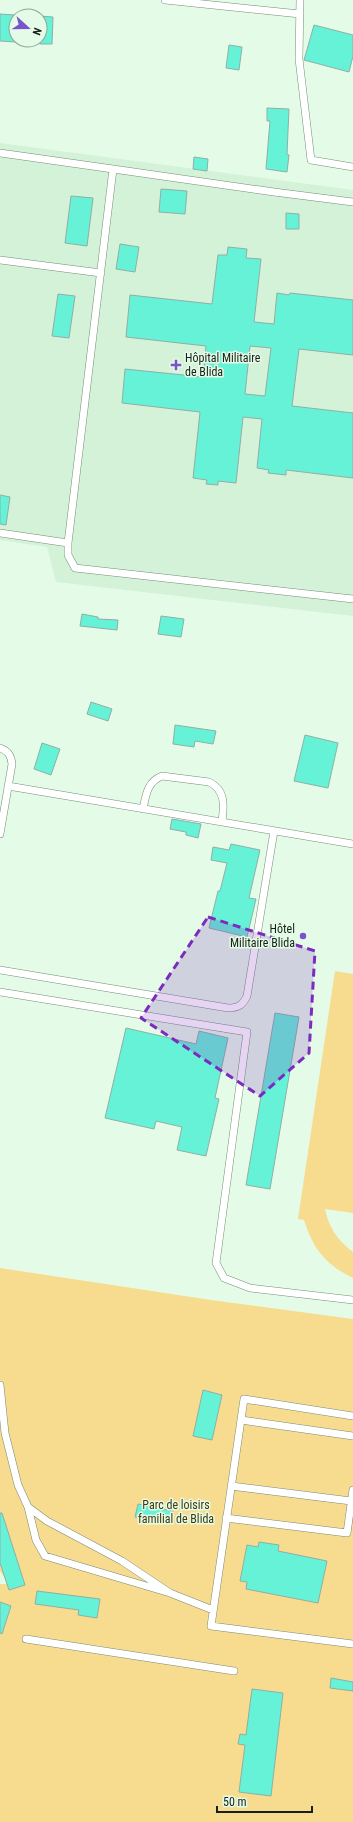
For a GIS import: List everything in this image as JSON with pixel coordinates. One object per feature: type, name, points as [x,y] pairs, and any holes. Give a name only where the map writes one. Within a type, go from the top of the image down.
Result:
[{"type":"lane","points":[[165,0],[300,14]]},
{"type":"lane","points":[[300,0],[299,59],[311,160],[353,167]]},
{"type":"lane","points":[[0,153],[353,202]]},
{"type":"lane","points":[[113,169],[68,543],[68,555],[75,568],[353,599]]},
{"type":"lane","points":[[0,260],[101,273]]},
{"type":"lane","points":[[0,533],[68,543]]},
{"type":"lane","points":[[0,748],[6,750],[11,759],[0,834]]},
{"type":"lane","points":[[143,809],[150,784],[155,779],[162,776],[209,782],[215,785],[222,794],[222,822]]},
{"type":"lane","points":[[8,786],[353,844]]},
{"type":"lane","points":[[0,970],[228,1008],[240,1006],[247,996],[274,831]]},
{"type":"lane","points":[[0,992],[247,1032],[216,1263],[224,1278],[250,1288],[353,1300]]},
{"type":"lane","points":[[0,1385],[5,1434],[18,1485],[28,1507],[36,1540],[45,1556],[170,1594],[213,1610]]},
{"type":"lane","points":[[353,1416],[244,1399],[211,1626],[353,1644]]},
{"type":"lane","points":[[241,1420],[353,1436]]},
{"type":"lane","points":[[231,1486],[352,1501]]},
{"type":"lane","points":[[226,1518],[347,1533],[353,1490]]},
{"type":"lane","points":[[28,1507],[47,1521],[122,1561],[170,1594]]},
{"type":"lane","points":[[26,1639],[234,1671]]},
{"type":"highlighted area","points":[[208,917],[315,951],[309,1053],[260,1096],[141,1018]]},
{"type":"shaded area","name":"Hôpital Militaire de Blida","points":[[0,143],[353,190],[353,616],[56,582],[47,547],[0,540]]},
{"type":"green space","points":[[335,971],[353,974],[353,1213],[325,1209],[335,1234],[353,1252],[353,1278],[335,1268],[328,1262],[316,1248],[304,1220],[298,1219]]},
{"type":"green space","name":"Parc de loisirs familial de Blida","points":[[0,1268],[211,1300],[353,1319],[353,1822],[0,1822],[0,1584],[9,1584],[0,1571]]},
{"type":"building","points":[[0,14],[8,14],[8,42],[0,41]]},
{"type":"building","points":[[48,17],[53,17],[52,44],[48,44]]},
{"type":"building","points":[[314,25],[353,35],[353,56],[349,72],[304,60]]},
{"type":"building","points":[[229,45],[242,47],[239,70],[226,68]]},
{"type":"building","points":[[267,108],[289,109],[287,154],[289,155],[287,172],[266,169],[270,121],[267,121]]},
{"type":"building","points":[[194,157],[208,159],[207,171],[193,169]]},
{"type":"building","points":[[161,189],[187,191],[185,214],[159,212]]},
{"type":"building","points":[[71,196],[93,198],[87,246],[65,243]]},
{"type":"building","points":[[286,213],[299,214],[299,229],[286,229]]},
{"type":"building","points":[[120,244],[139,247],[135,272],[116,269]]},
{"type":"building","points":[[228,247],[247,249],[246,258],[261,259],[254,322],[274,324],[277,293],[353,300],[353,355],[299,349],[292,406],[353,413],[353,478],[286,470],[286,475],[268,473],[269,470],[257,468],[262,419],[243,417],[236,483],[218,481],[218,485],[206,484],[207,480],[193,478],[200,412],[122,403],[125,369],[203,377],[206,346],[126,337],[130,295],[212,304],[218,255],[227,255]],"holes":[[[250,346],[271,348],[265,396],[245,394]]]},
{"type":"building","points":[[58,294],[75,296],[69,338],[52,336]]},
{"type":"building","points":[[0,495],[10,497],[6,525],[0,524]]},
{"type":"building","points":[[82,614],[98,617],[98,619],[118,620],[117,630],[80,626]]},
{"type":"building","points":[[161,616],[184,619],[181,637],[158,634]]},
{"type":"building","points":[[91,702],[112,709],[108,721],[87,714]]},
{"type":"building","points":[[175,725],[216,731],[213,744],[195,741],[194,747],[173,744]]},
{"type":"building","points":[[305,735],[338,743],[328,788],[294,781]]},
{"type":"building","points":[[42,743],[60,749],[51,775],[34,769]]},
{"type":"building","points":[[172,819],[201,824],[198,838],[186,835],[186,832],[170,829]]},
{"type":"building","points":[[231,844],[260,850],[249,898],[256,899],[247,937],[209,928],[218,891],[220,891],[227,863],[211,860],[213,847],[229,850]]},
{"type":"building","points":[[275,1013],[299,1017],[270,1189],[246,1185]]},
{"type":"building","points":[[126,1028],[196,1044],[199,1031],[228,1038],[215,1098],[219,1099],[206,1156],[177,1150],[182,1127],[156,1121],[154,1129],[105,1118]]},
{"type":"building","points":[[203,1390],[222,1395],[212,1440],[193,1436]]},
{"type":"building","points":[[138,1504],[173,1511],[171,1524],[135,1517]]},
{"type":"building","points":[[0,1513],[2,1513],[25,1585],[9,1590],[0,1563]]},
{"type":"building","points":[[259,1542],[279,1545],[278,1551],[327,1561],[318,1603],[246,1589],[247,1582],[240,1581],[247,1545],[258,1547]]},
{"type":"building","points":[[37,1591],[100,1599],[97,1618],[78,1615],[79,1610],[35,1604]]},
{"type":"building","points":[[0,1602],[11,1606],[2,1634],[0,1633]]},
{"type":"building","points":[[331,1678],[353,1682],[353,1691],[330,1688]]},
{"type":"building","points":[[252,1689],[283,1693],[271,1796],[239,1792],[245,1745],[238,1744],[240,1734],[246,1735]]},
{"type":"place","name":"Hôpital Militaire de Blida","points":[[176,365]]},
{"type":"place","name":"Hôtel Militaire Blida","points":[[303,936]]}]
